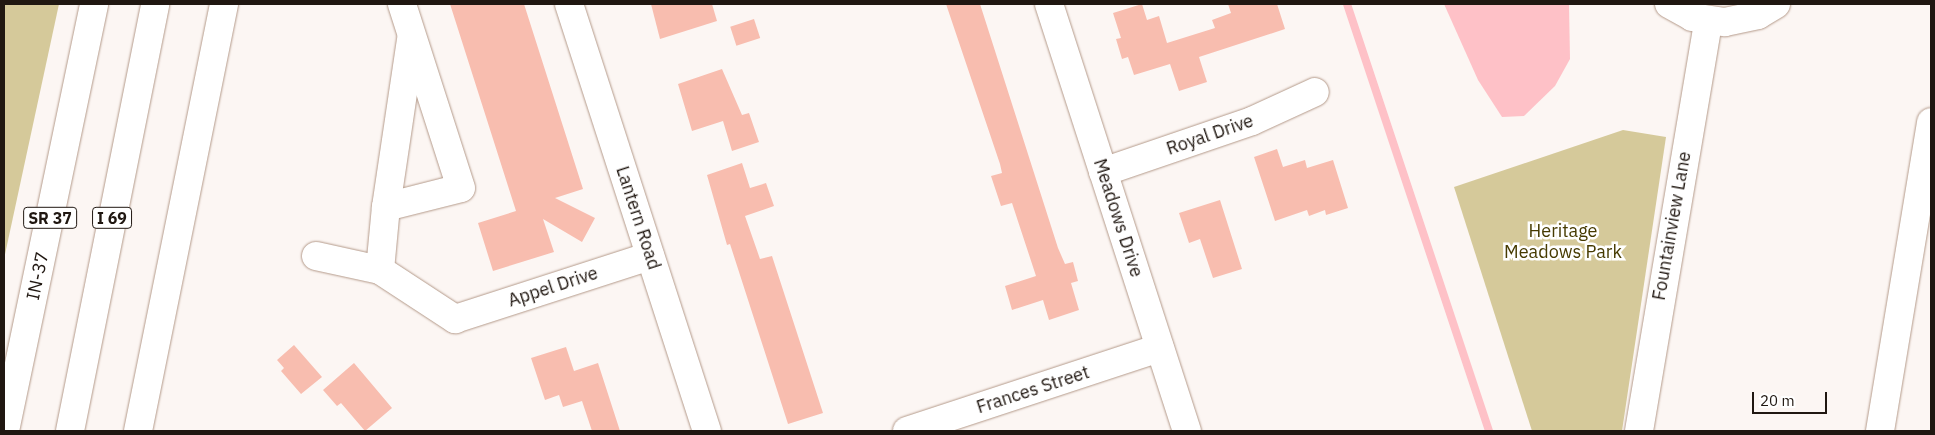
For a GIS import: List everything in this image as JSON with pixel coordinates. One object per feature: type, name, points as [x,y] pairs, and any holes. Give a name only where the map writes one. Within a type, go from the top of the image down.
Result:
[{"type":"main road","name":"IN-37","points":[[5,431],[94,4]]},
{"type":"main road","name":"I 69","points":[[70,431],[155,4]]},
{"type":"main road","points":[[138,429],[224,4]]},
{"type":"main road","points":[[386,207],[460,188],[402,4]]},
{"type":"main road","name":"Lantern Road","points":[[569,4],[707,431]]},
{"type":"main road","name":"Meadows Drive","points":[[1049,4],[1187,431]]},
{"type":"main road","points":[[1669,4],[1692,17],[1708,21],[1742,20],[1776,4]]},
{"type":"main road","name":"Fountainview Lane","points":[[1639,431],[1708,21]]},
{"type":"main road","points":[[316,256],[380,270],[386,207],[412,36]]},
{"type":"main road","name":"Royal Drive","points":[[1103,172],[1252,121],[1315,92]]},
{"type":"main road","points":[[1880,431],[1931,122]]},
{"type":"main road","name":"Appel Drive","points":[[380,270],[455,319],[650,256]]},
{"type":"main road","name":"Frances Street","points":[[907,431],[1160,348]]},
{"type":"green space","points":[[4,4],[59,4],[4,259]]},
{"type":"green space","name":"Heritage Meadows Park","points":[[1623,130],[1666,137],[1622,431],[1532,431],[1454,187]]},
{"type":"shaded area","points":[[1444,4],[1569,4],[1570,59],[1555,86],[1524,116],[1502,117],[1478,80]]},
{"type":"building","points":[[450,4],[524,4],[583,189],[555,198],[595,218],[582,242],[543,219],[554,252],[493,271],[478,223],[516,211]]},
{"type":"building","points":[[651,4],[712,4],[717,21],[660,39]]},
{"type":"building","points":[[946,4],[980,4],[1058,248],[1065,264],[1073,262],[1078,281],[1071,283],[1079,310],[1049,320],[1043,300],[1012,310],[1005,286],[1036,276],[1012,203],[1001,206],[991,176],[1002,173],[1000,164]]},
{"type":"building","points":[[1142,4],[1147,20],[1159,16],[1167,43],[1215,28],[1212,20],[1231,13],[1228,4],[1277,4],[1285,29],[1199,57],[1207,82],[1179,91],[1170,64],[1134,75],[1128,57],[1122,59],[1116,39],[1121,38],[1113,13]]},
{"type":"building","points":[[754,19],[760,38],[736,46],[730,27]]},
{"type":"building","points":[[722,69],[742,115],[749,113],[759,142],[732,151],[723,121],[692,131],[678,84]]},
{"type":"building","points":[[1277,149],[1283,167],[1305,160],[1307,168],[1333,160],[1348,208],[1326,215],[1325,210],[1309,216],[1307,210],[1275,221],[1254,157]]},
{"type":"building","points":[[742,163],[750,188],[766,183],[774,206],[745,216],[760,259],[772,256],[823,413],[788,424],[730,244],[727,245],[707,175]]},
{"type":"building","points":[[1220,200],[1242,269],[1213,278],[1200,239],[1189,243],[1179,213]]},
{"type":"building","points":[[294,345],[322,377],[301,394],[281,371],[284,368],[277,360]]},
{"type":"building","points":[[566,347],[574,371],[598,363],[620,431],[592,431],[582,401],[563,407],[559,395],[545,400],[531,358]]},
{"type":"building","points":[[354,363],[392,408],[365,431],[341,403],[337,406],[323,390]]},
{"type":"waterway","points":[[1347,4],[1489,431]]}]
